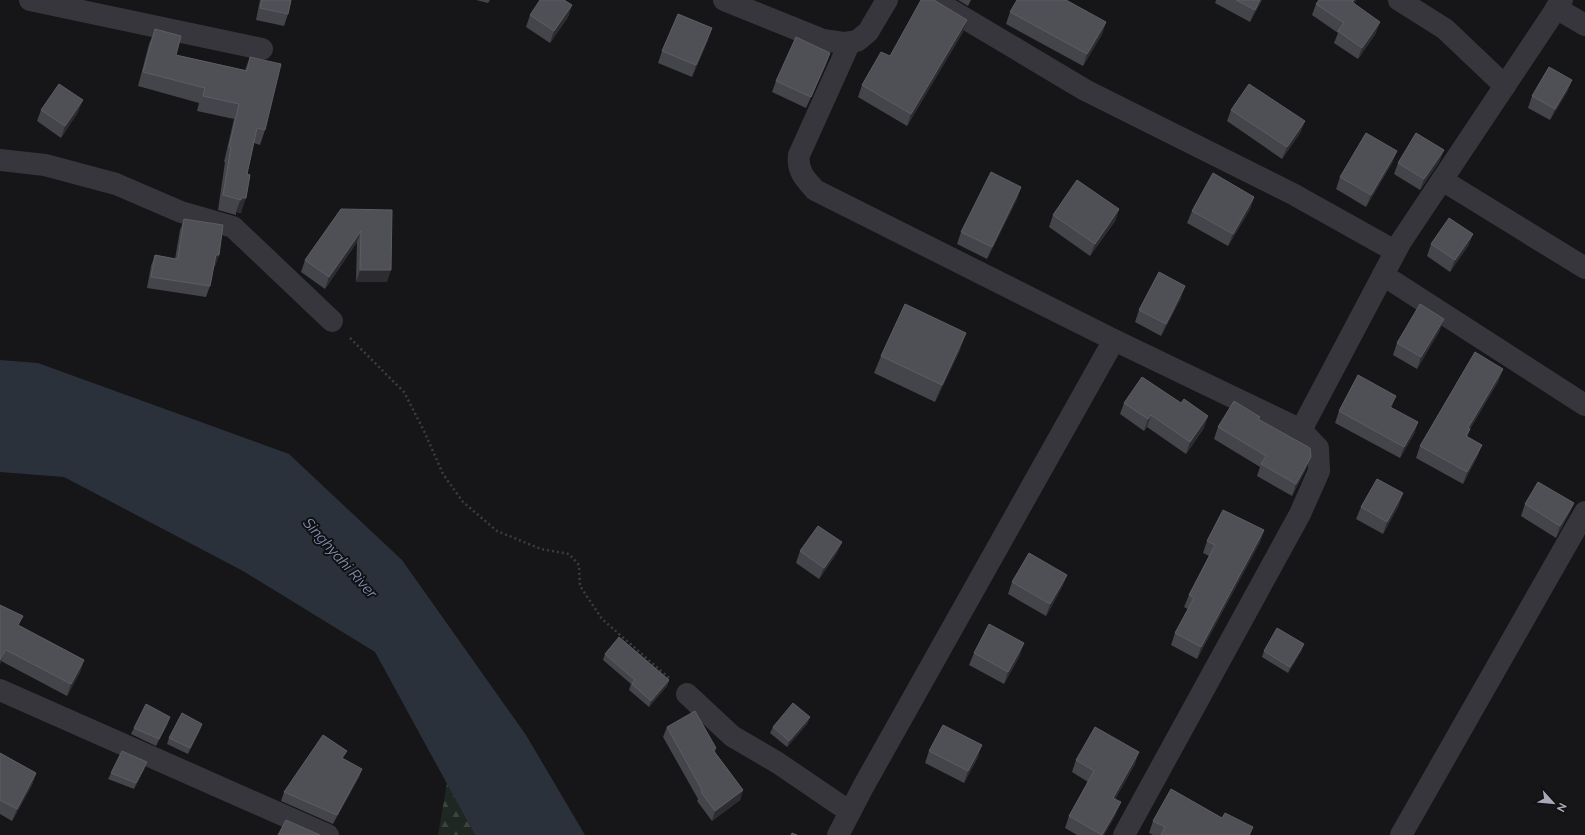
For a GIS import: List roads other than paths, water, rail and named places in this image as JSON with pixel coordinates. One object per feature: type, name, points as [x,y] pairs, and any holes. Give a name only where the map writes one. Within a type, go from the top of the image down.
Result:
[{"type":"street","points":[[30,0],[262,49]]},
{"type":"street","points":[[724,0],[823,40],[844,44],[857,40],[868,32],[887,0]]},
{"type":"street","points":[[934,0],[1086,90],[1293,194],[1396,251]]},
{"type":"street","points":[[1398,0],[1445,30],[1505,86]]},
{"type":"street","points":[[1301,430],[1396,251],[1559,4],[1585,25]]},
{"type":"street","points":[[850,42],[799,155],[798,164],[802,176],[815,190],[1114,340],[1301,430],[1318,448],[1319,471],[1300,514],[1124,835]]},
{"type":"street","points":[[0,160],[45,165],[116,184],[181,212],[233,227],[332,320]]},
{"type":"street","points":[[1442,180],[1585,268]]},
{"type":"street","points":[[1383,275],[1585,405]]},
{"type":"street","points":[[838,835],[1114,340]]},
{"type":"street","points":[[1401,835],[1585,512]]},
{"type":"street","points":[[0,690],[328,835]]},
{"type":"street","points":[[687,694],[732,736],[778,763],[850,812]]},
{"type":"water","name":"Singhyahi River","points":[[0,360],[38,363],[289,454],[402,560],[526,735],[585,835],[475,835],[375,652],[243,571],[64,477],[0,472]]}]
